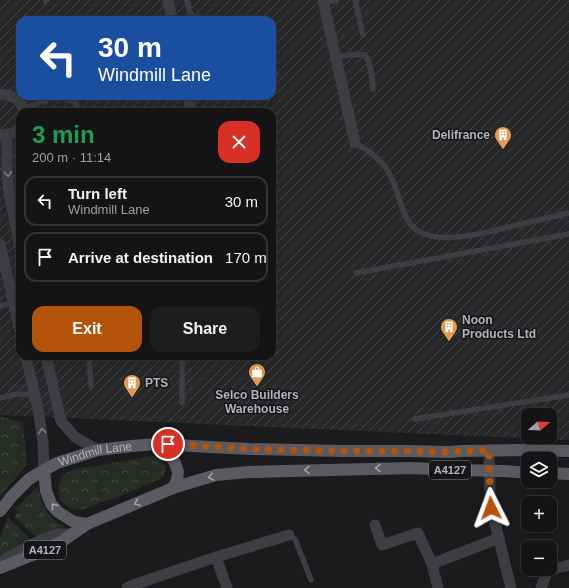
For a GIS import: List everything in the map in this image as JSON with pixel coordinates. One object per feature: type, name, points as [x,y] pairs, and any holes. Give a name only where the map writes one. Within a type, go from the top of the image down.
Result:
[{"type":"main road","name":"Windmill Lane","points":[[0,511],[12,496],[34,476],[56,463],[98,450],[155,444],[250,449],[344,451],[569,451]]},
{"type":"main road","points":[[155,444],[168,452],[175,463],[178,472],[177,480],[173,488]]},
{"type":"main road","name":"A4127","points":[[0,568],[61,542],[87,524],[173,488],[216,475],[249,472],[411,468],[521,473]]},
{"type":"main road","points":[[44,470],[46,491],[51,504],[58,512],[74,522],[87,524]]},
{"type":"main road","points":[[557,473],[569,474]]},
{"type":"street","points":[[168,0],[171,16]]},
{"type":"street","points":[[323,1],[355,143]]},
{"type":"street","points":[[0,95],[16,98]]},
{"type":"street","points":[[16,131],[4,135],[9,193],[16,227]]},
{"type":"street","points":[[0,244],[16,302]]},
{"type":"street","points":[[27,360],[43,442],[44,470]]},
{"type":"street","points":[[47,360],[61,421],[75,437],[98,450]]},
{"type":"street","points":[[489,450],[491,508],[512,588]]},
{"type":"street","points":[[375,525],[382,545],[418,533],[432,564],[438,588]]},
{"type":"street","points":[[0,564],[6,558],[47,538],[57,534],[73,534]]},
{"type":"street","points":[[127,588],[216,556],[289,535]]},
{"type":"street","points":[[432,564],[499,538]]},
{"type":"street","points":[[216,556],[227,588]]},
{"type":"street","points":[[541,588],[548,570],[569,566]]},
{"type":"lane","points":[[187,0],[191,16]]},
{"type":"lane","points":[[323,1],[337,0]]},
{"type":"lane","points":[[356,0],[364,35]]},
{"type":"lane","points":[[336,58],[357,54],[365,55],[368,59],[373,89]]},
{"type":"lane","points":[[29,108],[48,100]]},
{"type":"lane","points":[[68,100],[74,102],[79,108]]},
{"type":"lane","points":[[355,143],[381,161],[390,175],[406,219],[412,227],[432,236],[454,238],[474,235],[569,213]]},
{"type":"lane","points":[[356,274],[569,234]]},
{"type":"lane","points":[[0,306],[16,302]]},
{"type":"lane","points":[[89,360],[91,386]]},
{"type":"lane","points":[[182,360],[182,403]]},
{"type":"lane","points":[[0,398],[17,394],[34,395]]},
{"type":"lane","points":[[415,419],[569,395]]},
{"type":"lane","points":[[289,535],[295,539],[311,580]]},
{"type":"shaded area","points":[[0,0],[569,0],[569,440],[557,439],[557,408],[521,408],[521,438],[0,415]]},
{"type":"green space","points":[[0,416],[23,423],[27,465],[0,496]]},
{"type":"green space","points":[[153,456],[160,458],[166,467],[164,477],[133,491],[81,510],[69,508],[60,500],[58,487],[62,476],[71,470]]},
{"type":"green space","points":[[38,486],[41,500],[49,515],[65,527],[37,538],[14,517],[18,512],[15,509]]},
{"type":"green space","points":[[8,517],[30,539],[0,555],[0,538]]},
{"type":"place","name":"Delifrance","points":[[503,150]]},
{"type":"place","name":"Noon Products Ltd","points":[[449,342]]},
{"type":"place","name":"Selco Builders Warehouse","points":[[257,387]]},
{"type":"place","name":"PTS","points":[[132,398]]},
{"type":"route","points":[[168,444],[250,449],[344,451],[450,452],[489,450],[491,508]]}]
